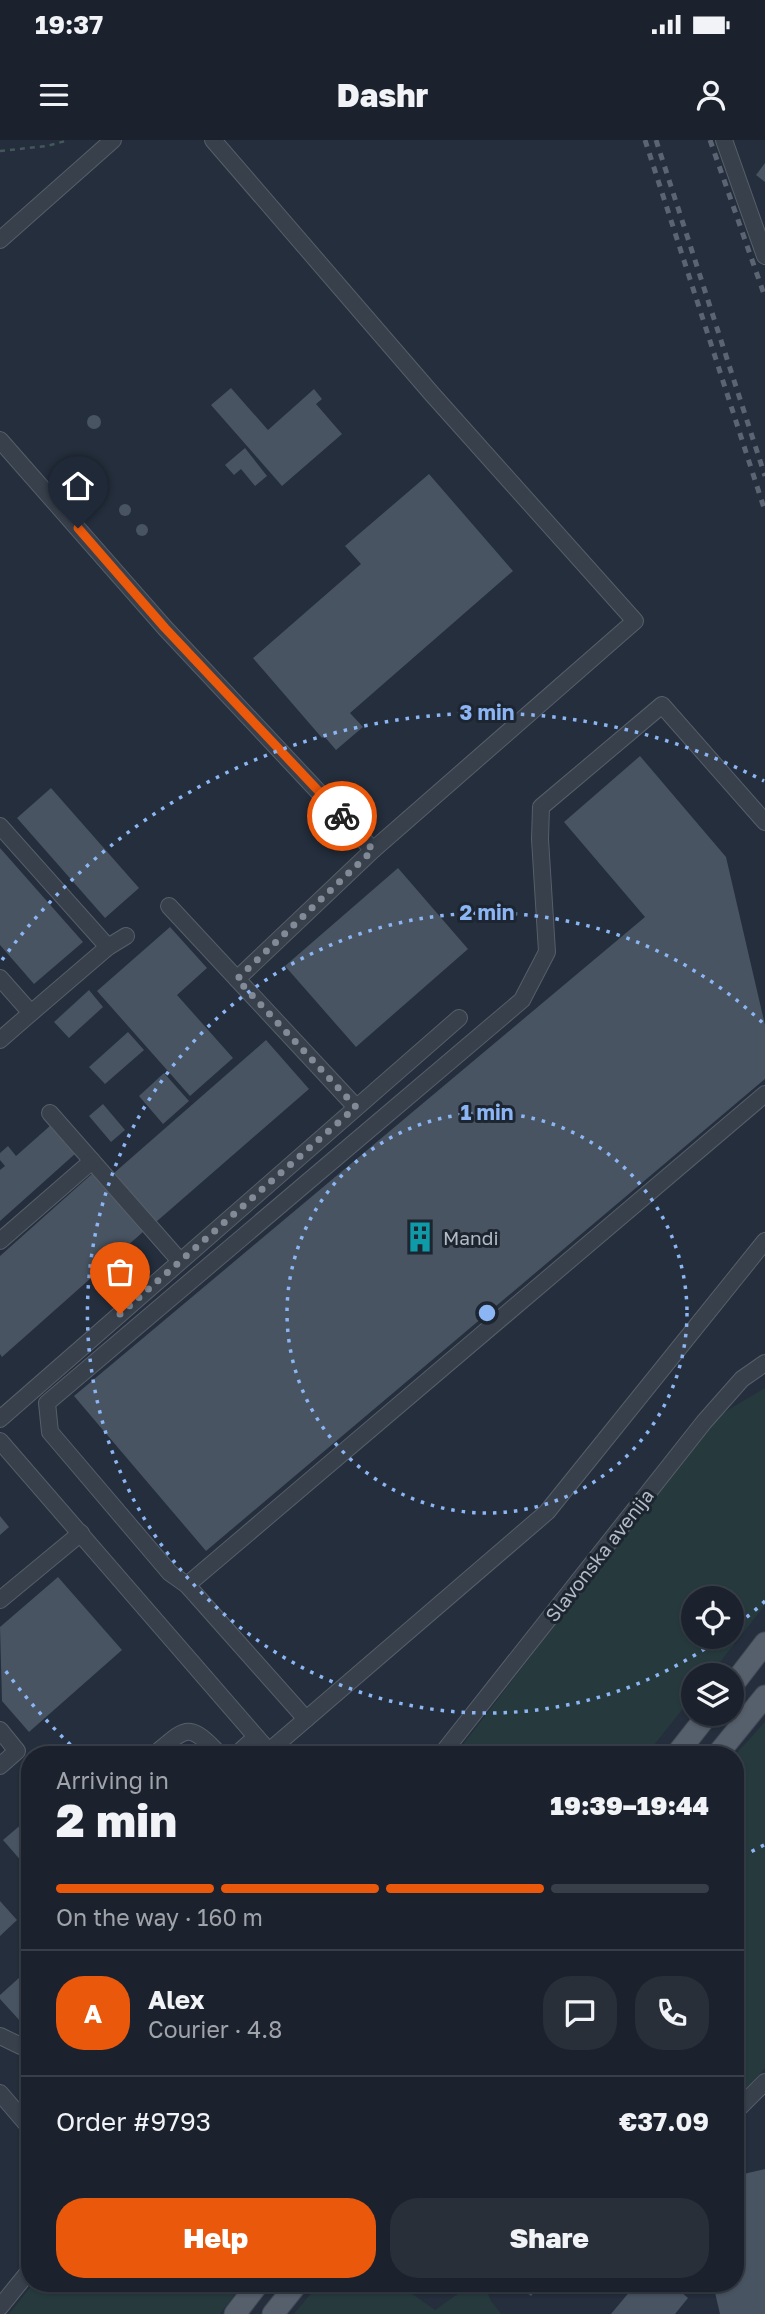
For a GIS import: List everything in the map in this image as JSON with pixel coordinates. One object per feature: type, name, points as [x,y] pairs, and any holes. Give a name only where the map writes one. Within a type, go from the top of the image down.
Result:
[{"type":"main road","points":[[744,1670],[765,1643]]},
{"type":"main road","points":[[724,1746],[765,1696]]},
{"type":"main road","points":[[683,1746],[699,1726]]},
{"type":"main road","points":[[235,2314],[252,2292]]},
{"type":"main road","points":[[273,2314],[291,2292]]},
{"type":"street","points":[[0,240],[113,140]]},
{"type":"street","points":[[213,140],[432,394],[635,621],[373,850],[237,979]]},
{"type":"street","points":[[724,140],[765,256]]},
{"type":"street","points":[[0,440],[165,628],[373,850]]},
{"type":"street","points":[[306,1719],[187,1585],[170,1573],[50,1432],[47,1403],[522,1000],[547,952],[540,839],[541,807],[662,705],[765,822]]},
{"type":"street","points":[[0,826],[108,947]]},
{"type":"street","points":[[169,906],[356,1107]]},
{"type":"street","points":[[0,1040],[108,947],[126,936]]},
{"type":"street","points":[[0,978],[31,1013]]},
{"type":"street","points":[[0,1419],[459,1018]]},
{"type":"street","points":[[187,1585],[765,1094]]},
{"type":"street","points":[[50,1113],[180,1261]]},
{"type":"street","points":[[0,1241],[92,1161]]},
{"type":"street","points":[[278,1746],[306,1719],[547,1512],[765,1241]]},
{"type":"street","points":[[742,1379],[765,1350]]},
{"type":"street","name":"Slavonska avenija","points":[[448,1746],[704,1422],[742,1379],[765,1363]]},
{"type":"street","points":[[0,1441],[264,1746]]},
{"type":"street","points":[[0,1600],[81,1533]]},
{"type":"street","points":[[0,1730],[17,1751],[0,1766]]},
{"type":"street","points":[[167,1746],[181,1732],[191,1731],[202,1735],[212,1746]]},
{"type":"street","points":[[246,1746],[256,1737]]},
{"type":"street","points":[[0,2036],[21,2046]]},
{"type":"street","points":[[744,2103],[765,2082]]},
{"type":"street","points":[[0,2093],[21,2118]]},
{"type":"street","points":[[0,2307],[21,2281]]},
{"type":"path","points":[[0,152],[47,146],[69,140]]},
{"type":"green space","points":[[765,1388],[765,1605],[744,1632],[744,1586],[681,1586],[681,1649],[730,1649],[719,1663],[681,1663],[681,1711],[653,1746],[462,1746],[713,1419]]},
{"type":"green space","points":[[765,1722],[765,2068],[744,2092],[744,1746]]},
{"type":"green space","points":[[27,2292],[237,2292],[220,2314],[9,2314]]},
{"type":"green space","points":[[312,2292],[409,2292],[435,2310],[461,2292],[487,2292],[501,2314],[294,2314]]},
{"type":"building","points":[[765,163],[765,182],[756,175]]},
{"type":"building","points":[[231,388],[268,430],[314,389],[322,399],[316,404],[342,434],[282,486],[211,405]]},
{"type":"building","points":[[94,415],[99,417],[99,427],[94,429],[89,427],[87,422],[89,417]]},
{"type":"building","points":[[245,448],[267,476],[255,486],[241,469],[234,475],[225,465]]},
{"type":"building","points":[[429,474],[513,571],[350,713],[363,727],[336,750],[324,736],[322,738],[253,658],[361,564],[345,546]]},
{"type":"building","points":[[85,476],[95,487],[87,494],[78,483]]},
{"type":"building","points":[[125,504],[131,510],[125,516],[119,510]]},
{"type":"building","points":[[142,524],[148,530],[142,536],[136,530]]},
{"type":"building","name":"Mandi","points":[[640,756],[726,857],[765,1025],[765,1079],[206,1551],[74,1396],[645,917],[564,822]]},
{"type":"building","points":[[51,788],[139,888],[105,918],[17,818]]},
{"type":"building","points":[[0,848],[83,942],[34,984],[0,945]]},
{"type":"building","points":[[398,868],[468,949],[356,1047],[285,966]]},
{"type":"building","points":[[170,927],[207,968],[177,995],[233,1058],[190,1096],[97,991]]},
{"type":"building","points":[[89,990],[103,1007],[69,1038],[54,1022]]},
{"type":"building","points":[[128,1032],[144,1050],[105,1084],[89,1067]]},
{"type":"building","points":[[266,1040],[309,1089],[156,1222],[114,1173]]},
{"type":"building","points":[[164,1073],[189,1101],[163,1124],[139,1096]]},
{"type":"building","points":[[103,1104],[125,1130],[111,1142],[89,1116]]},
{"type":"building","points":[[51,1125],[76,1153],[0,1221],[0,1170],[5,1166],[0,1160],[0,1153],[8,1146],[16,1156]]},
{"type":"building","points":[[93,1173],[144,1231],[2,1357],[0,1256]]},
{"type":"building","points":[[0,1516],[9,1527],[0,1535]]},
{"type":"building","points":[[58,1577],[122,1650],[29,1732],[2,1701],[0,1627]]},
{"type":"building","points":[[21,1825],[21,1861],[3,1840]]},
{"type":"building","points":[[0,1901],[17,1920],[0,1936]]},
{"type":"building","points":[[21,1976],[21,2022],[0,1999],[0,1995]]},
{"type":"building","points":[[765,2169],[765,2314],[720,2314],[715,2292],[744,2292],[744,2174]]},
{"type":"building","points":[[629,2292],[681,2292],[688,2298],[675,2314],[611,2314]]},
{"type":"railway","points":[[645,140],[765,511]]},
{"type":"railway","points":[[656,140],[765,476]]},
{"type":"railway","points":[[710,140],[765,297]]},
{"type":"way so far","points":[[120,1314],[356,1107],[237,979],[373,850],[342,816]]},
{"type":"place","name":"Mandi","points":[[420,1237]]},
{"type":"route","points":[[78,528],[165,628],[342,816]]}]
